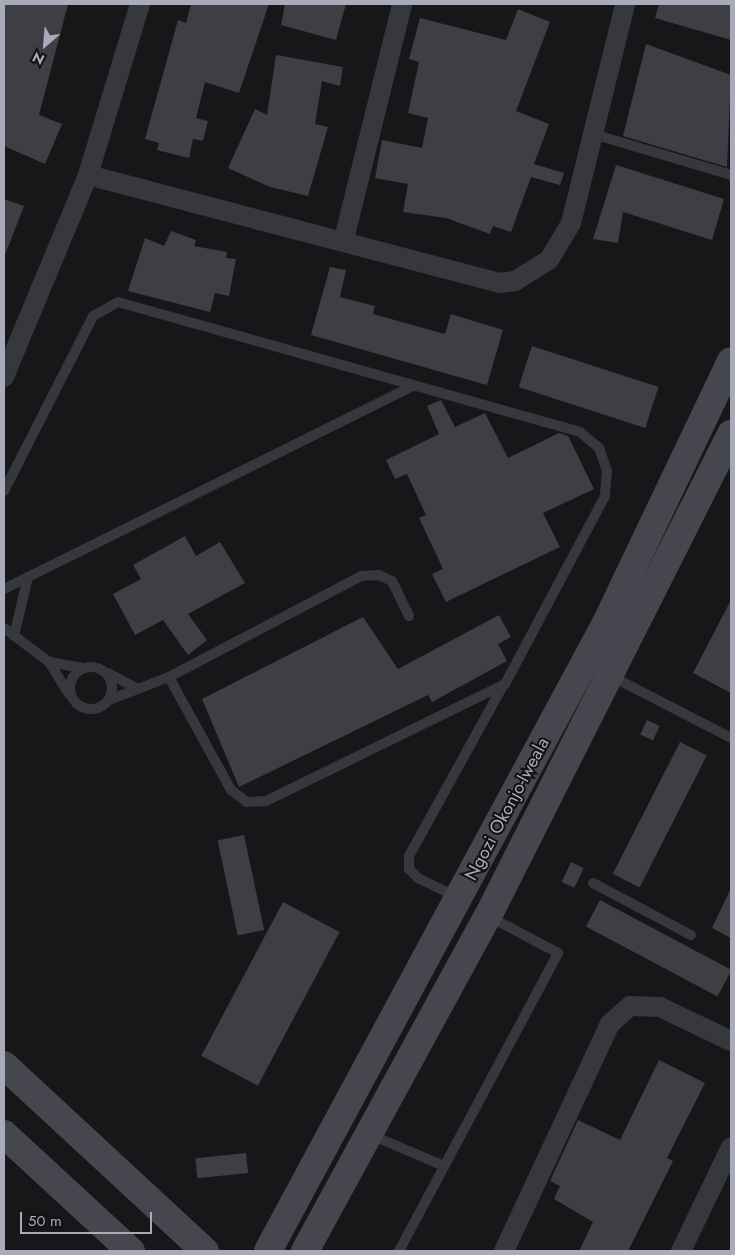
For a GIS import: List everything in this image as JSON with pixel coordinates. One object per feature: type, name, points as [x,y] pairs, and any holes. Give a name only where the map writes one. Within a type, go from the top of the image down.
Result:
[{"type":"street","points":[[4,377],[88,175],[140,4]]},
{"type":"street","points":[[88,175],[344,239],[499,283],[531,275],[549,260],[571,223],[626,4]]},
{"type":"street","points":[[344,239],[398,5]]},
{"type":"street","name":"Ngozi Okonjo-Iweala","points":[[268,1251],[606,623],[701,431],[731,361]]},
{"type":"street","points":[[701,431],[730,442]]},
{"type":"street","name":"Ngozi Okonjo-Iweala","points":[[305,1251],[488,916],[730,442]]},
{"type":"street","points":[[504,1251],[610,1024],[630,1006],[660,1007],[731,1041]]},
{"type":"street","points":[[4,1065],[205,1251]]},
{"type":"street","points":[[4,1134],[131,1251]]},
{"type":"street","points":[[680,1251],[731,1146]]},
{"type":"lane","points":[[593,134],[731,176]]},
{"type":"lane","points":[[4,491],[94,316],[106,306],[118,302],[580,432],[599,448],[608,470],[605,496],[505,684],[409,856],[409,869],[418,878],[459,898]]},
{"type":"lane","points":[[4,589],[413,386]]},
{"type":"lane","points":[[4,628],[49,662],[72,698],[90,710],[109,700],[169,677],[361,576],[380,575],[392,581],[409,616]]},
{"type":"lane","points":[[14,636],[28,577]]},
{"type":"lane","points":[[49,662],[106,672],[138,689]]},
{"type":"lane","points":[[72,698],[73,676],[84,668]]},
{"type":"lane","points":[[106,672],[112,685],[109,700]]},
{"type":"lane","points":[[611,676],[731,738]]},
{"type":"lane","points":[[169,677],[231,790],[247,802],[266,802],[505,684]]},
{"type":"lane","points":[[593,884],[691,935]]},
{"type":"lane","points":[[399,1251],[558,953],[488,916]]},
{"type":"lane","points":[[369,1133],[444,1166]]},
{"type":"building","points":[[4,4],[68,4],[39,115],[62,124],[45,164],[4,146]]},
{"type":"building","points":[[191,4],[269,4],[239,93],[205,82],[196,118],[208,121],[203,141],[193,139],[189,158],[157,150],[159,143],[145,139],[178,20],[186,23]]},
{"type":"building","points":[[285,4],[346,4],[336,40],[281,25]]},
{"type":"building","points":[[659,4],[731,4],[731,40],[655,18]]},
{"type":"building","points":[[518,9],[550,22],[516,111],[549,124],[534,164],[564,173],[560,185],[531,177],[511,232],[493,226],[490,234],[446,218],[403,212],[408,184],[375,178],[382,140],[422,148],[428,118],[408,113],[419,62],[409,59],[420,18],[506,40]]},
{"type":"building","points":[[646,44],[731,75],[727,167],[623,136]]},
{"type":"building","points":[[276,55],[343,67],[340,86],[322,81],[315,124],[328,127],[308,196],[270,187],[228,168],[255,109],[267,115]]},
{"type":"building","points":[[616,165],[724,199],[712,240],[623,212],[618,243],[593,239]]},
{"type":"building","points":[[4,199],[24,206],[5,255],[4,255]]},
{"type":"building","points":[[171,231],[196,240],[194,246],[227,252],[226,258],[236,259],[229,296],[215,293],[210,312],[128,291],[145,238],[164,246]]},
{"type":"building","points":[[330,267],[346,270],[340,297],[375,306],[373,314],[445,334],[451,314],[503,330],[487,385],[311,335]]},
{"type":"building","points":[[532,346],[658,387],[645,428],[519,387]]},
{"type":"building","points":[[441,400],[455,427],[485,413],[508,458],[559,433],[568,436],[594,489],[543,513],[560,547],[446,602],[432,574],[443,569],[419,518],[426,515],[407,474],[395,479],[386,460],[439,434],[427,406]]},
{"type":"building","points":[[185,536],[196,556],[220,542],[245,583],[188,614],[207,640],[188,655],[163,620],[135,635],[113,594],[141,579],[133,565]]},
{"type":"building","points":[[731,600],[731,693],[693,673]]},
{"type":"building","points":[[499,615],[511,637],[498,644],[507,661],[432,702],[428,695],[239,787],[202,699],[363,617],[398,669]]},
{"type":"building","points":[[647,720],[660,726],[653,740],[640,735]]},
{"type":"building","points":[[680,742],[707,756],[640,887],[613,874]]},
{"type":"building","points":[[244,835],[264,930],[238,935],[218,841]]},
{"type":"building","points":[[571,862],[584,868],[574,888],[562,882]]},
{"type":"building","points":[[731,888],[731,938],[712,928]]},
{"type":"building","points":[[600,900],[731,970],[717,996],[586,926]]},
{"type":"building","points":[[283,902],[340,932],[258,1086],[201,1056]]},
{"type":"building","points":[[659,1060],[705,1083],[667,1158],[673,1161],[628,1251],[579,1251],[593,1222],[554,1199],[560,1186],[550,1181],[578,1120],[620,1140]]},
{"type":"building","points":[[246,1153],[248,1173],[197,1178],[195,1158]]}]
